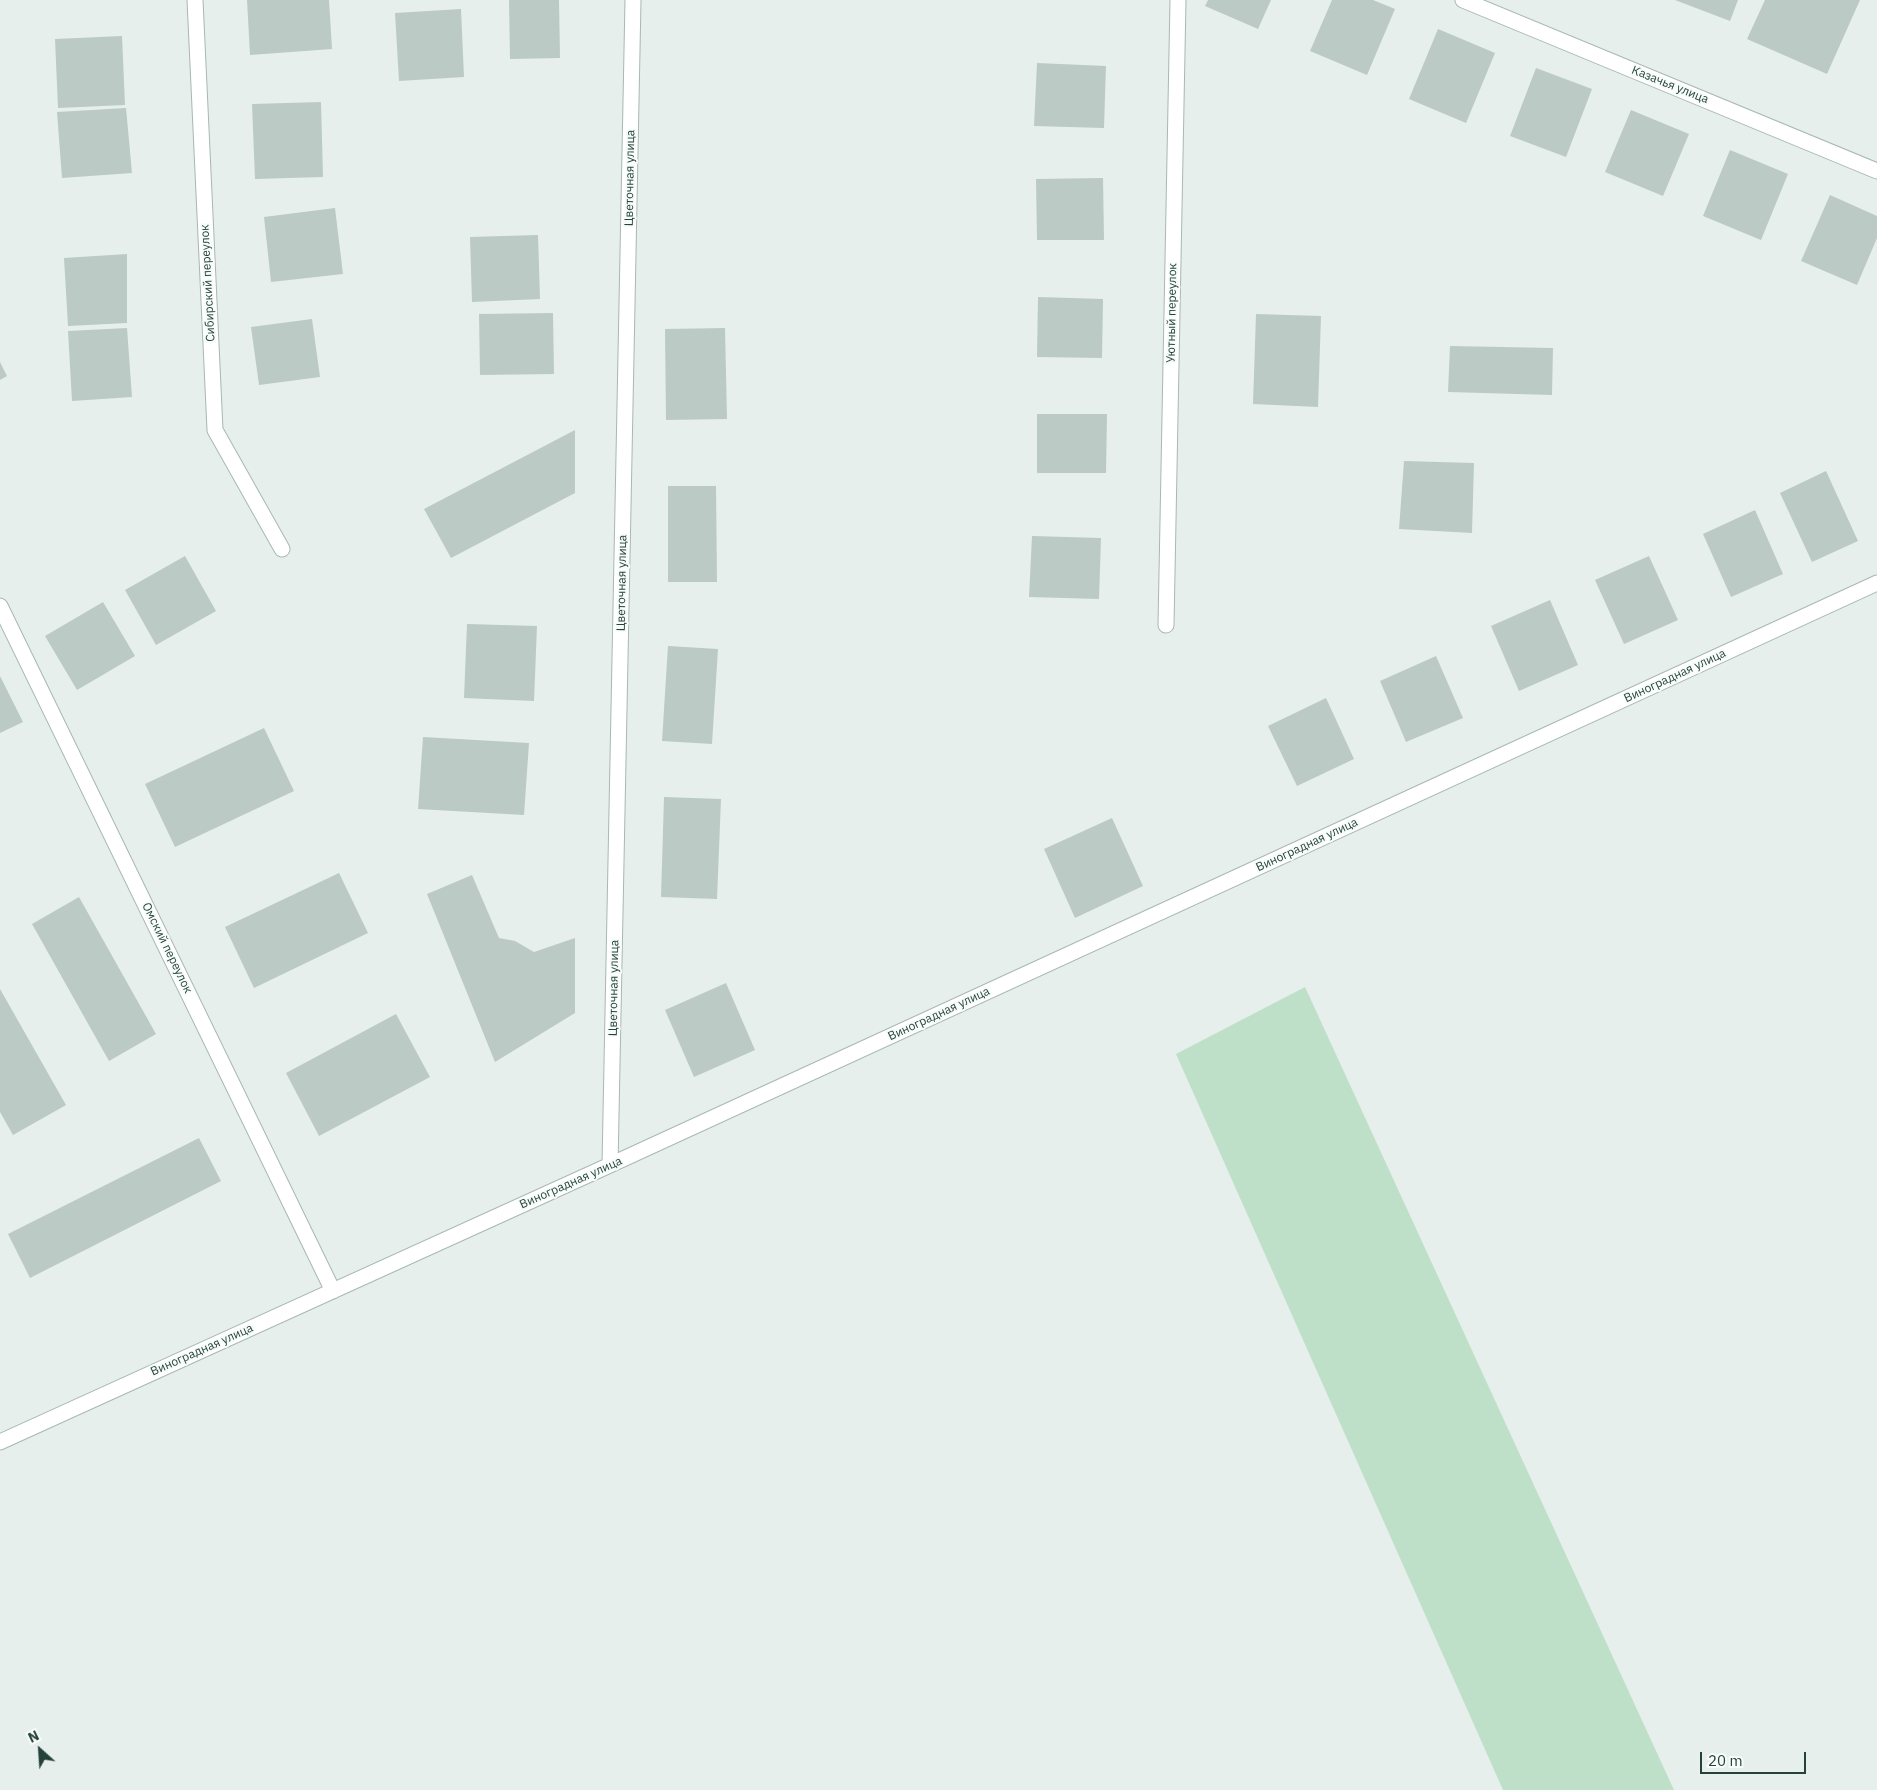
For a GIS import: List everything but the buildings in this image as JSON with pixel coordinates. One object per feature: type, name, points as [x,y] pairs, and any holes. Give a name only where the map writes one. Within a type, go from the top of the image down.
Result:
[{"type":"street","name":"Сибирский переулок","points":[[195,0],[215,430],[282,549]]},
{"type":"street","name":"Цветочная улица","points":[[610,1165],[633,0]]},
{"type":"street","name":"Уютный переулок","points":[[1166,625],[1178,0]]},
{"type":"street","name":"Казачья улица","points":[[1463,0],[1877,170]]},
{"type":"street","name":"Виноградная улица","points":[[0,1442],[610,1165],[1877,583]]},
{"type":"street","name":"Омский переулок","points":[[0,606],[333,1291]]},
{"type":"green space","points":[[1305,987],[1674,1790],[1503,1790],[1176,1054]]}]
